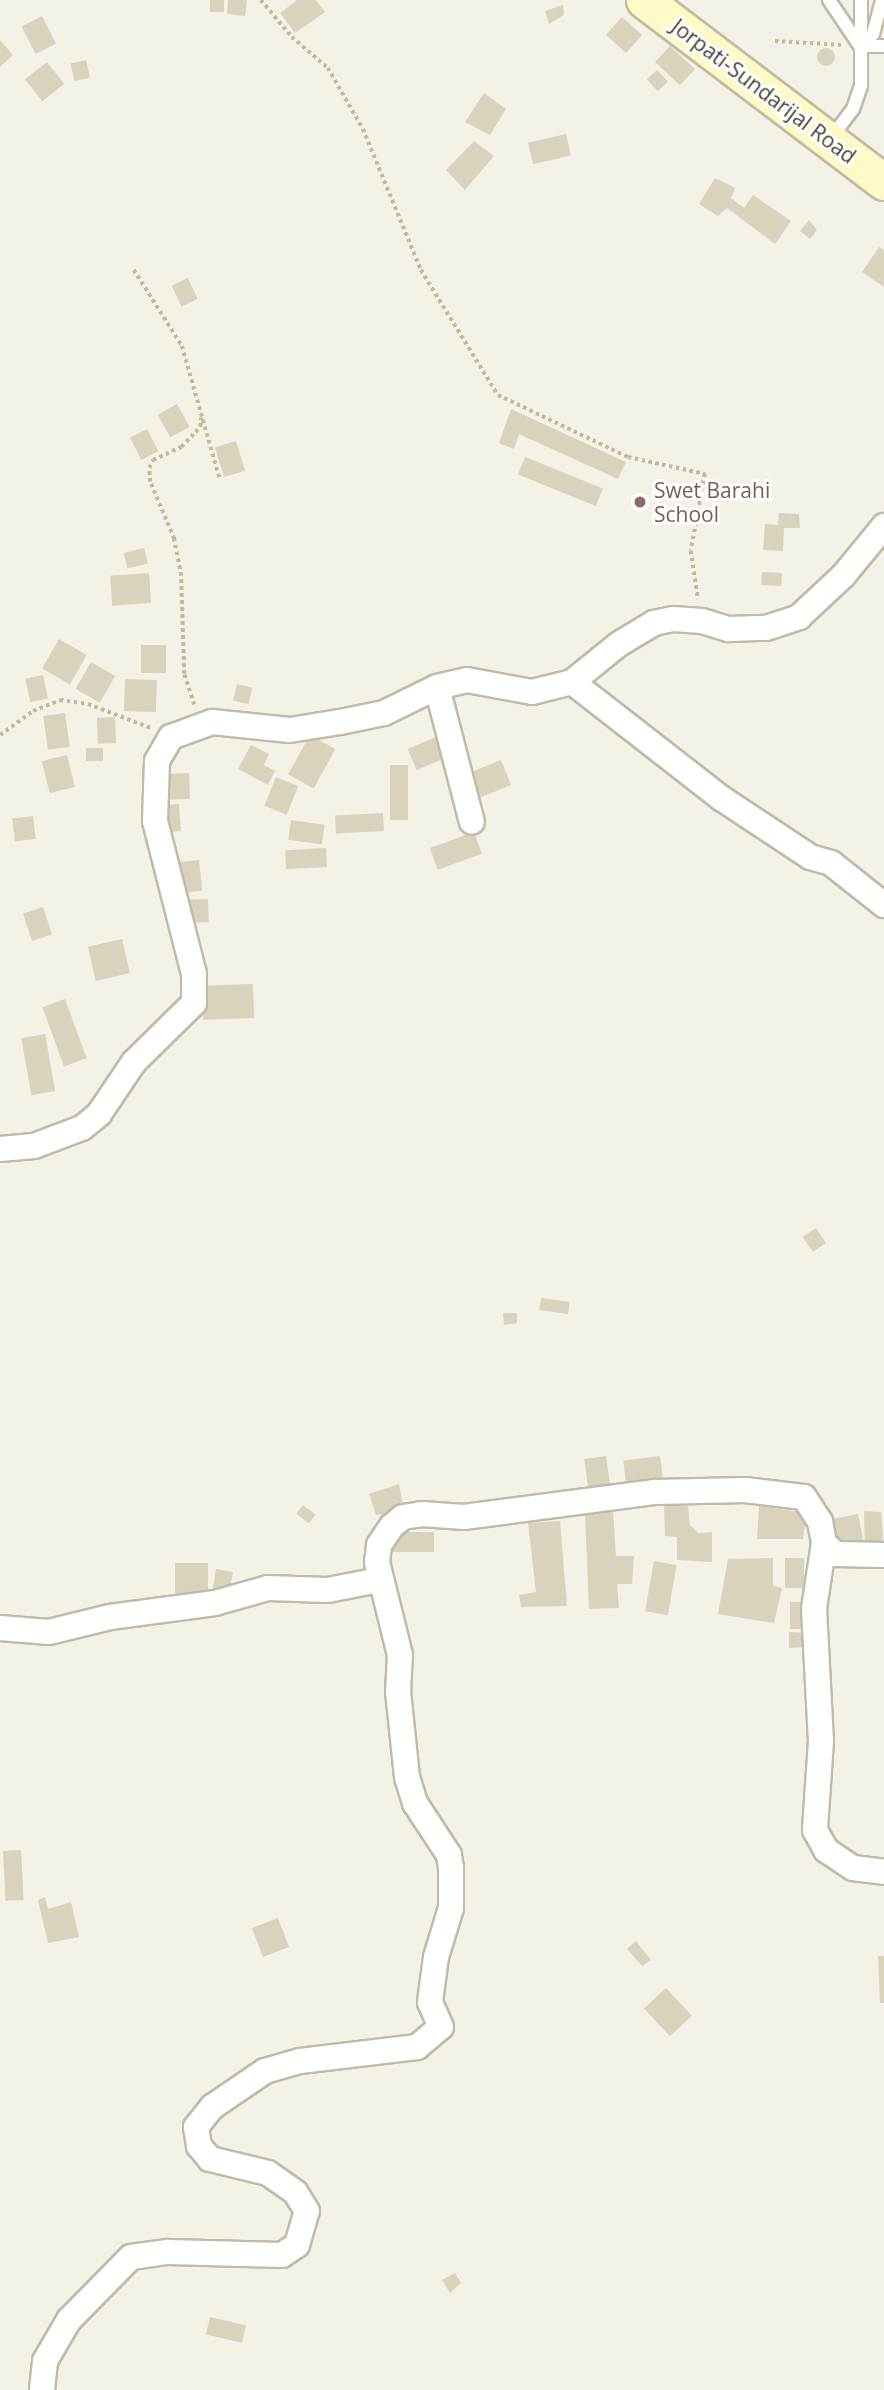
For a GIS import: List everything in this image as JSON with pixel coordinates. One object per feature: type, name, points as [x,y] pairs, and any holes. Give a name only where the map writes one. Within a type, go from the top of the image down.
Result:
[{"type":"main road","name":"Jorpati-Sundarijal Road","points":[[643,0],[884,182]]},
{"type":"street","points":[[0,1149],[34,1146],[82,1128],[99,1114],[134,1062],[194,1003],[194,974],[155,821],[157,761],[171,737],[201,727],[231,722],[290,730],[340,722],[384,713],[437,687],[467,680],[533,692],[572,682],[654,623],[702,621],[729,629],[766,628],[799,617],[843,576],[884,526]]},
{"type":"street","points":[[572,682],[721,798],[810,856],[831,863],[884,905]]},
{"type":"street","points":[[437,687],[472,822]]},
{"type":"street","points":[[42,2390],[45,2361],[69,2320],[131,2257],[168,2252],[282,2255],[297,2245],[307,2211],[295,2192],[268,2172],[210,2159],[199,2146],[196,2127],[212,2107],[265,2071],[300,2061],[417,2047],[441,2027],[430,2002],[436,1957],[451,1908],[449,1855],[415,1803],[407,1777],[398,1692],[400,1656],[379,1580],[379,1545],[403,1517],[464,1517],[655,1492],[745,1490],[804,1497],[820,1522],[824,1544],[814,1608],[821,1741],[815,1830],[826,1850],[853,1868],[884,1872]]},
{"type":"street","points":[[824,1544],[835,1553],[884,1555]]},
{"type":"street","points":[[0,1628],[49,1632],[110,1617],[215,1603],[268,1588],[328,1590],[379,1580]]},
{"type":"lane","points":[[829,0],[860,46]]},
{"type":"lane","points":[[829,141],[857,97],[861,0]]},
{"type":"lane","points":[[860,46],[873,34],[882,0]]},
{"type":"lane","points":[[860,46],[884,46]]},
{"type":"path","points":[[261,0],[292,37],[328,68],[363,129],[421,270],[498,394],[628,457],[705,474],[691,551],[702,621]]},
{"type":"path","points":[[775,41],[860,46]]},
{"type":"path","points":[[134,270],[182,346],[220,479]]},
{"type":"path","points":[[201,418],[200,428],[181,447],[153,460],[149,468],[150,482],[174,539],[181,576],[184,674],[201,727]]},
{"type":"path","points":[[0,735],[33,711],[60,700],[88,704],[171,737]]},
{"type":"building","points":[[210,0],[224,0],[224,12],[210,12]]},
{"type":"building","points":[[228,0],[247,0],[245,16],[227,14]]},
{"type":"building","points":[[297,0],[316,0],[325,12],[295,33],[280,13]]},
{"type":"building","points":[[563,5],[564,15],[549,24],[545,11]]},
{"type":"building","points":[[42,16],[56,44],[36,54],[22,26]]},
{"type":"building","points":[[622,17],[642,35],[626,53],[606,35]]},
{"type":"building","points":[[0,40],[13,55],[0,67]]},
{"type":"building","points":[[670,46],[695,69],[680,85],[655,62]]},
{"type":"building","points":[[822,48],[830,48],[835,57],[833,64],[822,66],[817,61],[817,53]]},
{"type":"building","points":[[86,60],[90,78],[74,81],[70,64]]},
{"type":"building","points":[[47,62],[64,84],[42,101],[25,79]]},
{"type":"building","points":[[657,70],[668,82],[658,91],[647,80]]},
{"type":"building","points":[[484,93],[506,109],[490,135],[465,122]]},
{"type":"building","points":[[566,134],[571,155],[533,164],[528,143]]},
{"type":"building","points":[[474,141],[494,156],[465,190],[446,170]]},
{"type":"building","points":[[715,178],[735,188],[731,198],[744,208],[753,195],[791,221],[775,244],[727,208],[718,216],[699,204]]},
{"type":"building","points":[[809,220],[817,230],[810,239],[800,231]]},
{"type":"building","points":[[879,247],[884,250],[884,287],[862,272]]},
{"type":"building","points":[[188,278],[198,299],[181,306],[172,286]]},
{"type":"building","points":[[177,404],[190,427],[170,437],[158,415]]},
{"type":"building","points":[[511,409],[626,462],[618,479],[519,434],[514,449],[499,443]]},
{"type":"building","points":[[147,429],[158,451],[141,460],[130,438]]},
{"type":"building","points":[[236,441],[245,471],[224,477],[215,447]]},
{"type":"building","points":[[525,457],[603,488],[596,506],[518,475]]},
{"type":"building","points":[[779,513],[799,514],[800,528],[784,528],[783,551],[763,550],[765,524],[778,525]]},
{"type":"building","points":[[144,548],[148,564],[127,569],[124,553]]},
{"type":"building","points":[[762,572],[782,573],[781,586],[761,585]]},
{"type":"building","points":[[149,573],[151,603],[112,606],[110,576]]},
{"type":"building","points":[[59,639],[87,655],[70,684],[42,668]]},
{"type":"building","points":[[141,645],[166,645],[166,673],[141,673]]},
{"type":"building","points":[[91,662],[115,676],[100,703],[76,689]]},
{"type":"building","points":[[43,675],[48,698],[30,702],[25,679]]},
{"type":"building","points":[[125,679],[157,680],[156,712],[124,711]]},
{"type":"building","points":[[237,684],[253,688],[248,704],[233,700]]},
{"type":"building","points":[[65,713],[70,747],[48,750],[43,716]]},
{"type":"building","points":[[115,717],[116,743],[98,744],[97,718]]},
{"type":"building","points":[[310,735],[335,749],[314,788],[288,774]]},
{"type":"building","points":[[438,736],[447,757],[417,770],[408,749]]},
{"type":"building","points":[[251,745],[269,754],[264,765],[275,771],[268,785],[238,769]]},
{"type":"building","points":[[86,748],[103,748],[103,761],[86,761]]},
{"type":"building","points":[[67,755],[75,787],[50,793],[42,761]]},
{"type":"building","points":[[501,760],[511,785],[478,799],[468,773]]},
{"type":"building","points":[[390,765],[408,765],[408,820],[390,820]]},
{"type":"building","points":[[189,773],[190,799],[162,800],[161,774]]},
{"type":"building","points":[[276,777],[298,786],[287,815],[264,806]]},
{"type":"building","points":[[179,804],[181,831],[163,832],[161,805]]},
{"type":"building","points":[[383,813],[384,831],[336,833],[335,816]]},
{"type":"building","points":[[33,816],[36,839],[15,841],[12,819]]},
{"type":"building","points":[[291,820],[325,825],[322,845],[288,840]]},
{"type":"building","points":[[474,832],[482,854],[438,870],[430,848]]},
{"type":"building","points":[[326,848],[327,867],[286,869],[285,850]]},
{"type":"building","points":[[199,860],[202,891],[181,893],[178,862]]},
{"type":"building","points":[[208,899],[209,922],[188,923],[187,900]]},
{"type":"building","points":[[43,907],[52,935],[32,941],[23,913]]},
{"type":"building","points":[[122,939],[130,973],[96,981],[88,947]]},
{"type":"building","points":[[253,984],[254,1018],[203,1020],[202,986]]},
{"type":"building","points":[[65,999],[87,1058],[64,1066],[42,1007]]},
{"type":"building","points":[[45,1034],[55,1091],[31,1095],[21,1038]]},
{"type":"building","points":[[816,1228],[826,1243],[813,1252],[803,1237]]},
{"type":"building","points":[[541,1298],[570,1302],[568,1314],[539,1310]]},
{"type":"building","points":[[503,1313],[517,1313],[517,1323],[504,1325]]},
{"type":"building","points":[[606,1456],[610,1484],[588,1487],[584,1459]]},
{"type":"building","points":[[660,1456],[664,1487],[627,1491],[623,1461]]},
{"type":"building","points":[[399,1484],[404,1511],[376,1515],[369,1494]]},
{"type":"building","points":[[664,1503],[688,1506],[690,1525],[698,1533],[712,1532],[712,1562],[677,1560],[677,1537],[665,1536]]},
{"type":"building","points":[[303,1505],[316,1515],[309,1524],[296,1514]]},
{"type":"building","points":[[759,1506],[807,1513],[803,1539],[757,1539]]},
{"type":"building","points":[[613,1511],[616,1556],[634,1556],[632,1584],[617,1584],[619,1608],[589,1609],[585,1514]]},
{"type":"building","points":[[864,1511],[881,1512],[884,1549],[865,1548]]},
{"type":"building","points":[[858,1514],[864,1545],[838,1551],[831,1519]]},
{"type":"building","points":[[560,1521],[567,1606],[521,1607],[519,1595],[536,1592],[528,1523]]},
{"type":"building","points":[[392,1532],[434,1532],[434,1552],[392,1552]]},
{"type":"building","points":[[773,1558],[773,1586],[782,1588],[774,1623],[718,1614],[728,1559]]},
{"type":"building","points":[[785,1558],[804,1558],[804,1588],[785,1588]]},
{"type":"building","points":[[654,1561],[677,1565],[668,1615],[645,1611]]},
{"type":"building","points":[[175,1563],[208,1563],[208,1600],[175,1600]]},
{"type":"building","points":[[216,1569],[233,1572],[229,1594],[212,1594]]},
{"type":"building","points":[[790,1602],[804,1602],[804,1629],[790,1629]]},
{"type":"building","points":[[789,1632],[804,1633],[805,1647],[789,1648]]},
{"type":"building","points":[[21,1850],[24,1900],[6,1901],[3,1851]]},
{"type":"building","points":[[45,1897],[48,1909],[71,1902],[79,1937],[48,1943],[38,1900]]},
{"type":"building","points":[[278,1918],[289,1947],[263,1957],[252,1928]]},
{"type":"building","points":[[636,1941],[651,1960],[642,1966],[627,1949]]},
{"type":"building","points":[[878,1956],[884,1956],[884,2003],[880,2003]]},
{"type":"building","points":[[666,1988],[692,2016],[670,2036],[644,2008]]},
{"type":"building","points":[[455,2273],[461,2283],[450,2293],[442,2280]]},
{"type":"building","points":[[210,2317],[246,2325],[242,2343],[206,2335]]},
{"type":"place","name":"Swet Barahi School","points":[[640,502]]}]
